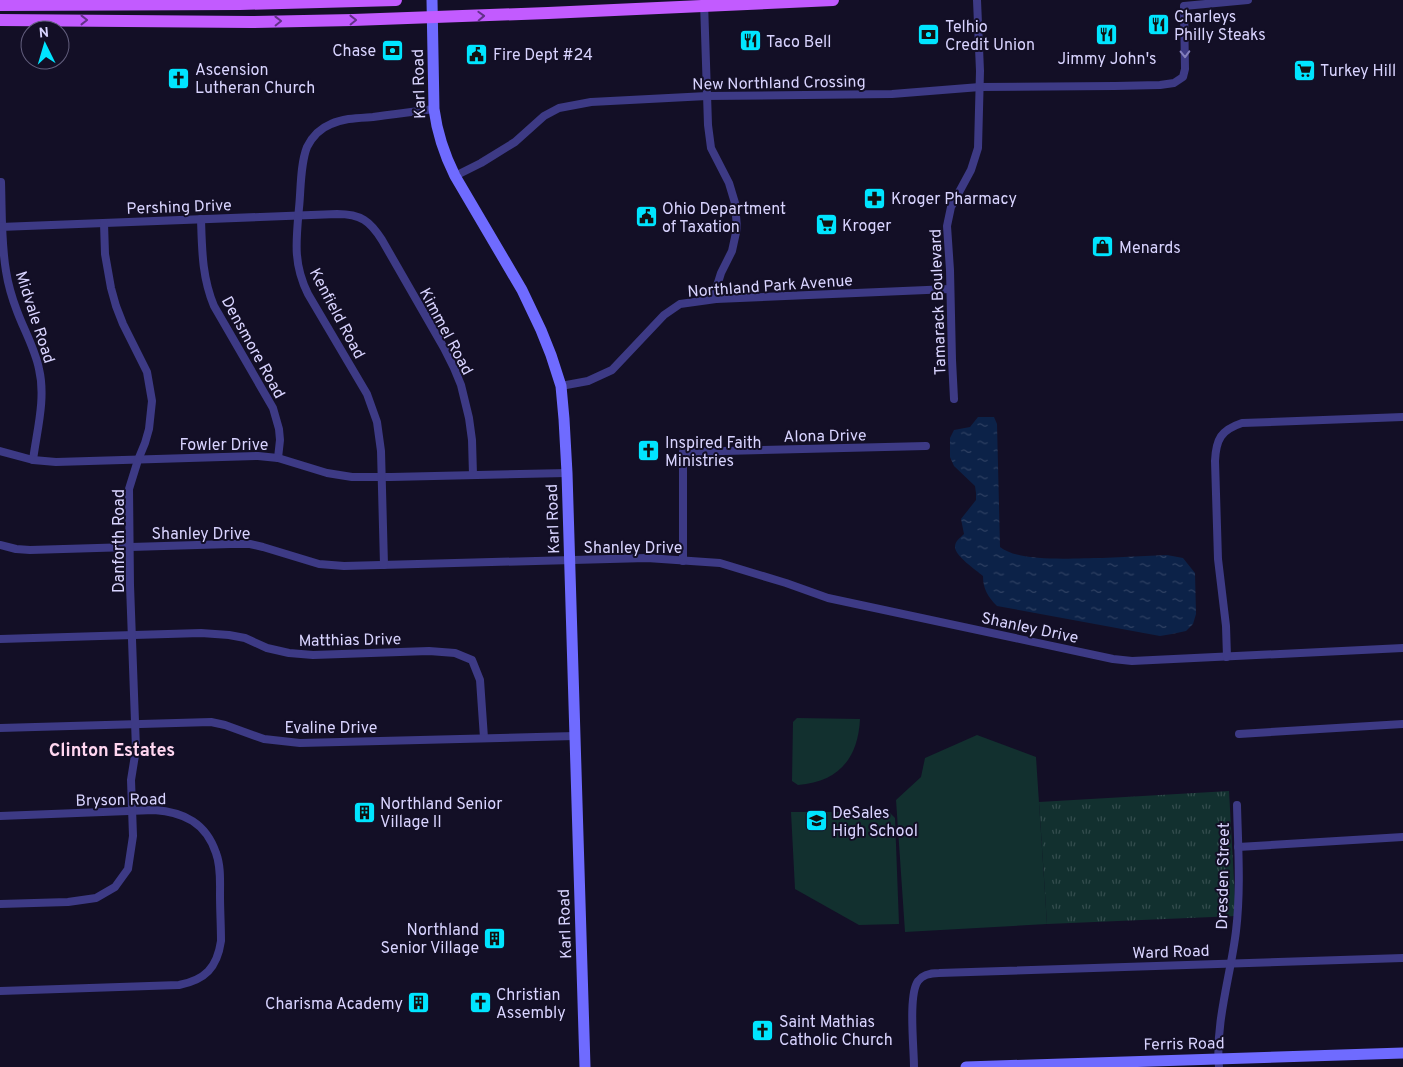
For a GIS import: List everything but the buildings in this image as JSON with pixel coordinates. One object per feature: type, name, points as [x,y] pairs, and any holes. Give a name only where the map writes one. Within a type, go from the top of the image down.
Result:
[{"type":"main road","points":[[0,5],[396,0]]},
{"type":"main road","name":"Karl Road","points":[[432,0],[434,108],[440,139],[455,176],[528,302],[541,330],[561,386],[567,473],[585,1067]]},
{"type":"main road","points":[[0,20],[296,21],[432,18],[704,3],[832,0]]},
{"type":"main road","points":[[173,21],[186,15],[238,9],[240,2]]},
{"type":"main road","name":"Ferris Road","points":[[966,1067],[1138,1060],[1219,1063],[1403,1053]]},
{"type":"street","name":"Tamarack Boulevard","points":[[954,399],[947,226],[951,207],[971,170],[978,148],[980,88],[977,0]]},
{"type":"street","name":"New Northland Crossing","points":[[455,176],[481,163],[515,142],[544,116],[559,108],[590,102],[707,96],[892,94],[980,88],[1125,86],[1174,83],[1183,77],[1185,68],[1184,6],[1248,0]]},
{"type":"street","points":[[704,3],[708,125],[711,148],[729,183],[735,203],[737,228],[732,251],[721,273],[716,289],[716,299]]},
{"type":"street","name":"Kenfield Road","points":[[384,565],[382,451],[379,432],[370,402],[358,378],[308,294],[297,261],[296,250],[304,160],[307,148],[313,137],[332,124],[352,119],[434,108]]},
{"type":"street","name":"Midvale Road","points":[[1,182],[1,226],[6,271],[17,311],[34,353],[40,376],[41,404],[33,460]]},
{"type":"street","name":"Pershing Drive","points":[[1,226],[349,214],[358,216]]},
{"type":"street","name":"Kimmel Road","points":[[358,216],[374,228],[382,240],[451,360],[461,385],[469,418],[473,475]]},
{"type":"street","name":"Densmore Road","points":[[201,219],[202,259],[208,293],[273,408],[279,429],[278,458]]},
{"type":"street","name":"Danforth Road","points":[[0,904],[68,902],[96,898],[115,887],[128,869],[133,836],[131,780],[136,749],[129,490],[152,418],[152,401],[150,385],[143,362],[123,324],[111,288],[105,254],[104,223]]},
{"type":"street","name":"Northland Park Avenue","points":[[561,386],[588,381],[612,370],[664,314],[680,304],[716,299],[950,290]]},
{"type":"street","points":[[1227,658],[1226,626],[1218,559],[1215,461],[1216,447],[1221,434],[1231,427],[1242,423],[1403,417]]},
{"type":"street","name":"Alona Drive","points":[[682,561],[683,452],[926,446]]},
{"type":"street","name":"Fowler Drive","points":[[0,451],[33,460],[56,462],[246,456],[278,458],[327,473],[352,477],[567,473]]},
{"type":"street","name":"Shanley Drive","points":[[0,545],[30,550],[250,544],[319,564],[344,566],[647,558],[720,563],[828,598],[1113,659],[1132,661],[1227,658],[1403,648]]},
{"type":"street","name":"Matthias Drive","points":[[0,639],[201,633],[245,638],[268,648],[289,653],[313,655],[429,651],[455,653],[472,660],[480,680],[484,738]]},
{"type":"street","name":"Evaline Drive","points":[[0,728],[211,722],[225,725],[264,740],[300,743],[575,736]]},
{"type":"street","points":[[1239,734],[1403,724]]},
{"type":"street","name":"Dresden Street","points":[[1219,1063],[1219,1038],[1238,913],[1237,805]]},
{"type":"street","name":"Bryson Road","points":[[0,816],[132,811],[171,811],[186,816],[200,826],[210,838],[216,854],[219,869],[221,941],[220,952],[215,963],[204,976],[193,982],[179,985],[0,991]]},
{"type":"street","points":[[1238,847],[1403,837]]},
{"type":"street","name":"Ward Road","points":[[914,1067],[913,1001],[915,987],[919,979],[939,972],[1403,958]]},
{"type":"green space","points":[[797,718],[860,719],[855,746],[843,766],[824,779],[798,785],[792,781],[793,722]]},
{"type":"green space","points":[[977,735],[1036,757],[1047,924],[905,932],[896,800],[921,777],[925,758]]},
{"type":"green space","points":[[1229,791],[1236,916],[1047,924],[1039,802]]},
{"type":"green space","points":[[791,812],[889,812],[895,818],[899,924],[859,925],[795,889]]},
{"type":"water","points":[[978,417],[994,417],[997,424],[1000,547],[1009,552],[1034,558],[1064,559],[1167,555],[1183,558],[1195,573],[1196,614],[1193,624],[1186,631],[1160,636],[997,606],[987,592],[983,576],[962,559],[955,547],[957,541],[964,534],[961,519],[976,500],[976,493],[975,486],[954,466],[950,457],[950,438],[954,430],[970,427]]},
{"type":"place","name":"Charleys Philly Steaks","points":[[1158,25]]},
{"type":"place","name":"Jimmy John's","points":[[1107,34]]},
{"type":"place","name":"Telhio Credit Union","points":[[929,35]]},
{"type":"place","name":"Taco Bell","points":[[750,41]]},
{"type":"place","name":"Chase","points":[[392,50]]},
{"type":"place","name":"Fire Dept #24","points":[[477,54]]},
{"type":"place","name":"Turkey Hill","points":[[1304,70]]},
{"type":"place","name":"Ascension Lutheran Church","points":[[179,78]]},
{"type":"place","name":"Kroger Pharmacy","points":[[875,198]]},
{"type":"place","name":"Ohio Department of Taxation","points":[[646,217]]},
{"type":"place","name":"Kroger","points":[[826,225]]},
{"type":"place","name":"Menards","points":[[1103,247]]},
{"type":"place","name":"Inspired Faith Ministries","points":[[649,451]]},
{"type":"place","name":"Northland Senior Village II","points":[[364,812]]},
{"type":"place","name":"DeSales High School","points":[[816,821]]},
{"type":"place","name":"Northland Senior Village","points":[[495,938]]},
{"type":"place","name":"Charisma Academy","points":[[419,1003]]},
{"type":"place","name":"Christian Assembly","points":[[480,1003]]},
{"type":"place","name":"Saint Mathias Catholic Church","points":[[763,1030]]},
{"type":"district","name":"Clinton Estates","points":[[112,750]]}]
